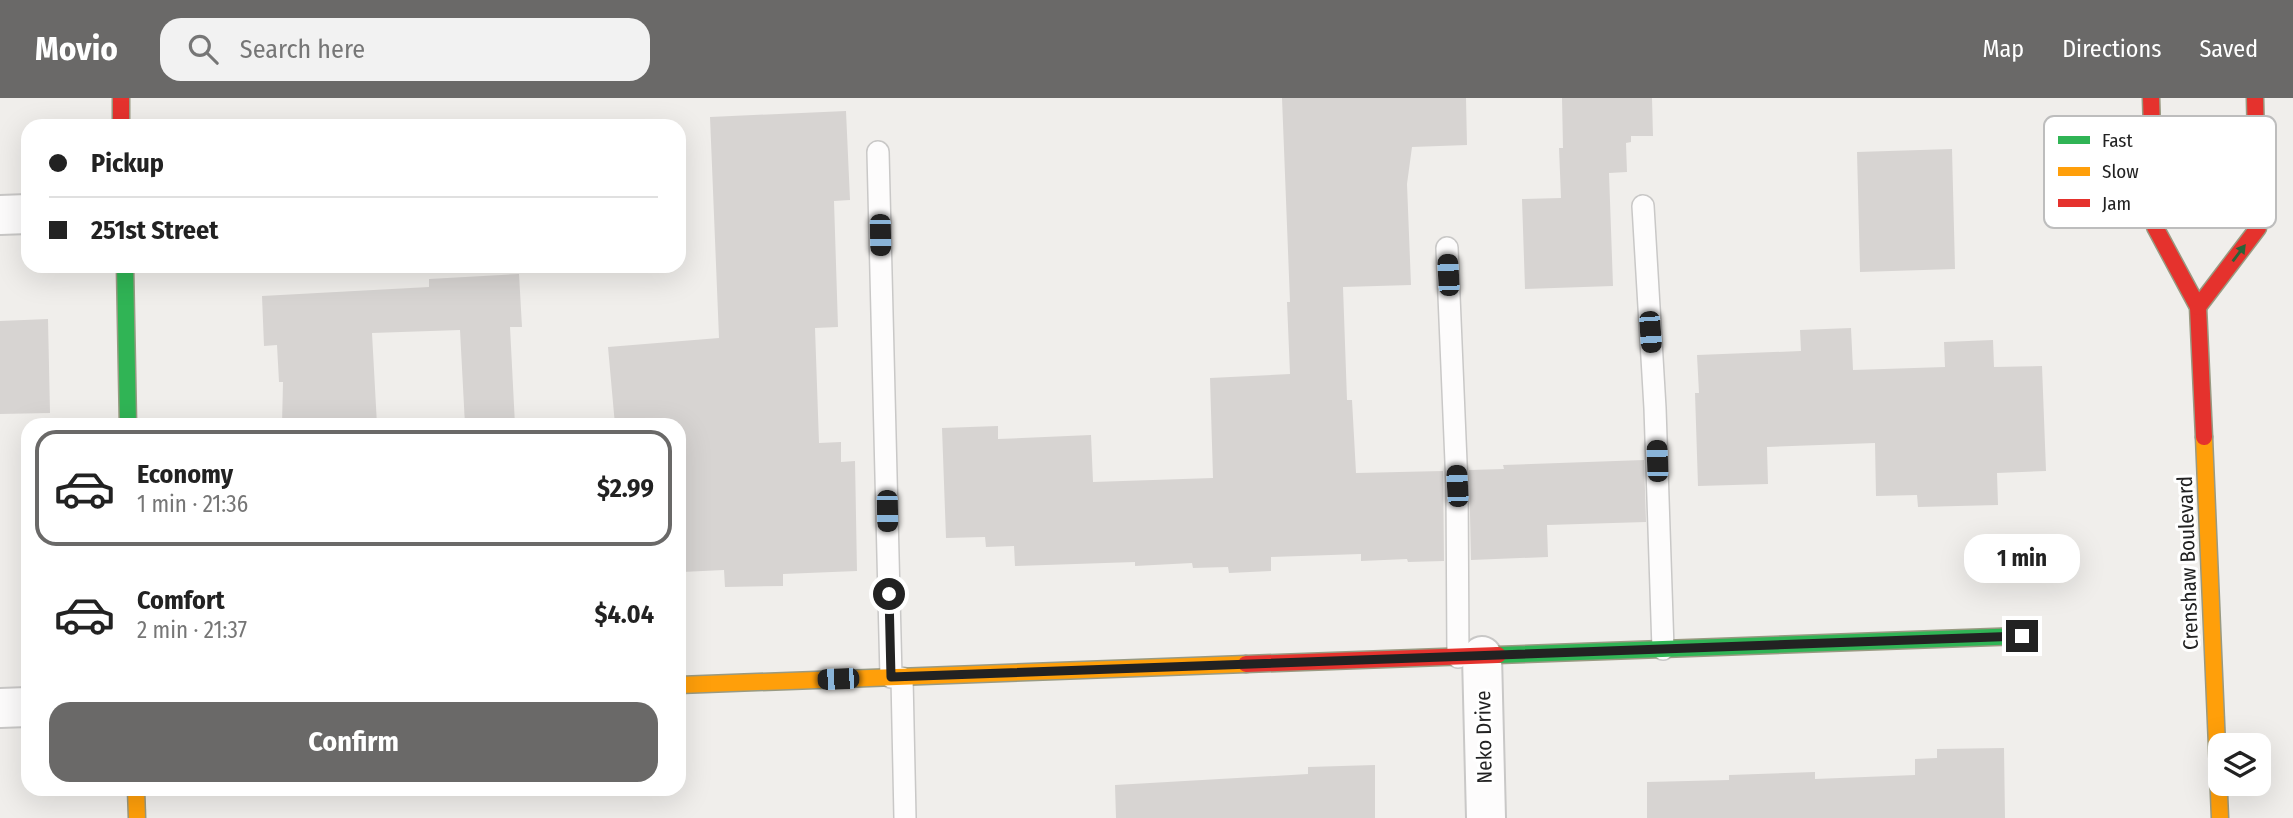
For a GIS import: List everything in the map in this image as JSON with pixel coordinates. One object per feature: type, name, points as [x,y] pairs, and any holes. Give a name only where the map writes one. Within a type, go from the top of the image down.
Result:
[{"type":"street","points":[[121,98],[121,119]]},
{"type":"street","name":"Crenshaw Boulevard","points":[[2151,98],[2152,116]]},
{"type":"street","points":[[2255,98],[2255,116]]},
{"type":"street","points":[[0,215],[21,214]]},
{"type":"street","name":"Crenshaw Boulevard","points":[[2156,228],[2198,307],[2220,818]]},
{"type":"street","points":[[2198,307],[2258,228]]},
{"type":"street","points":[[125,273],[128,418]]},
{"type":"street","points":[[686,685],[2022,636]]},
{"type":"street","name":"Neko Drive","points":[[1470,656],[1486,818]]},
{"type":"street","points":[[0,708],[21,707]]},
{"type":"street","points":[[136,796],[137,818]]},
{"type":"lane","points":[[878,152],[896,677],[905,818]]},
{"type":"lane","points":[[1643,206],[1655,408],[1662,649]]},
{"type":"lane","points":[[1447,248],[1457,486],[1470,656]]},
{"type":"building","points":[[1282,98],[1466,98],[1467,145],[1412,147],[1407,184],[1411,285],[1343,287],[1347,400],[1352,400],[1356,473],[1443,471],[1444,561],[1361,561],[1361,554],[1271,557],[1271,571],[1229,573],[1228,567],[1193,568],[1192,563],[1015,566],[1014,546],[986,547],[985,537],[946,538],[942,428],[998,426],[998,439],[1091,435],[1093,482],[1213,478],[1210,378],[1290,374]]},
{"type":"building","points":[[1562,98],[1652,98],[1653,136],[1631,136],[1631,142],[1626,143],[1627,172],[1609,173],[1613,286],[1525,289],[1522,199],[1561,198],[1559,148],[1563,148]]},
{"type":"building","points":[[846,111],[850,200],[834,201],[838,327],[815,328],[819,443],[841,442],[841,462],[855,461],[857,571],[783,574],[783,586],[725,587],[724,570],[686,572],[686,418],[614,418],[608,347],[719,338],[710,117]]},
{"type":"building","points":[[1952,149],[1955,269],[1860,272],[1857,152]]},
{"type":"building","points":[[519,274],[522,327],[510,327],[515,418],[465,418],[460,330],[372,333],[377,418],[282,418],[283,382],[279,382],[277,345],[264,346],[262,296],[429,287],[429,279]]},
{"type":"building","points":[[48,319],[50,413],[0,414],[0,321]]},
{"type":"building","points":[[1851,328],[1853,370],[1945,367],[1944,342],[1993,340],[1994,367],[2042,366],[2046,471],[1997,473],[1998,505],[1918,507],[1917,495],[1876,496],[1875,443],[1767,447],[1768,484],[1698,486],[1695,393],[1699,393],[1697,355],[1801,351],[1800,330]]},
{"type":"building","points":[[1644,460],[1646,522],[1547,525],[1548,557],[1471,560],[1469,470],[1504,469],[1503,465]]},
{"type":"building","points":[[2004,748],[2005,818],[1647,818],[1647,782],[1729,780],[1729,775],[1815,772],[1815,779],[1915,775],[1915,759],[1937,758],[1937,749]]},
{"type":"building","points":[[1375,765],[1375,818],[1116,818],[1115,785],[1308,774],[1308,767]]},
{"type":"traffic: fast","points":[[125,273],[128,418]]},
{"type":"traffic: fast","points":[[1498,655],[2022,636]]},
{"type":"traffic: slow","points":[[2204,437],[2220,818]]},
{"type":"traffic: slow","points":[[686,685],[1246,664]]},
{"type":"traffic: slow","points":[[136,796],[137,818]]},
{"type":"traffic: jam","points":[[121,98],[121,119]]},
{"type":"traffic: jam","points":[[2151,98],[2152,116]]},
{"type":"traffic: jam","points":[[2255,98],[2255,116]]},
{"type":"traffic: jam","points":[[2156,228],[2198,307],[2204,437]]},
{"type":"traffic: jam","points":[[2198,307],[2258,228]]},
{"type":"traffic: jam","points":[[1246,664],[1498,655]]},
{"type":"route","points":[[889,594],[891,677],[902,678],[2022,636]]}]
